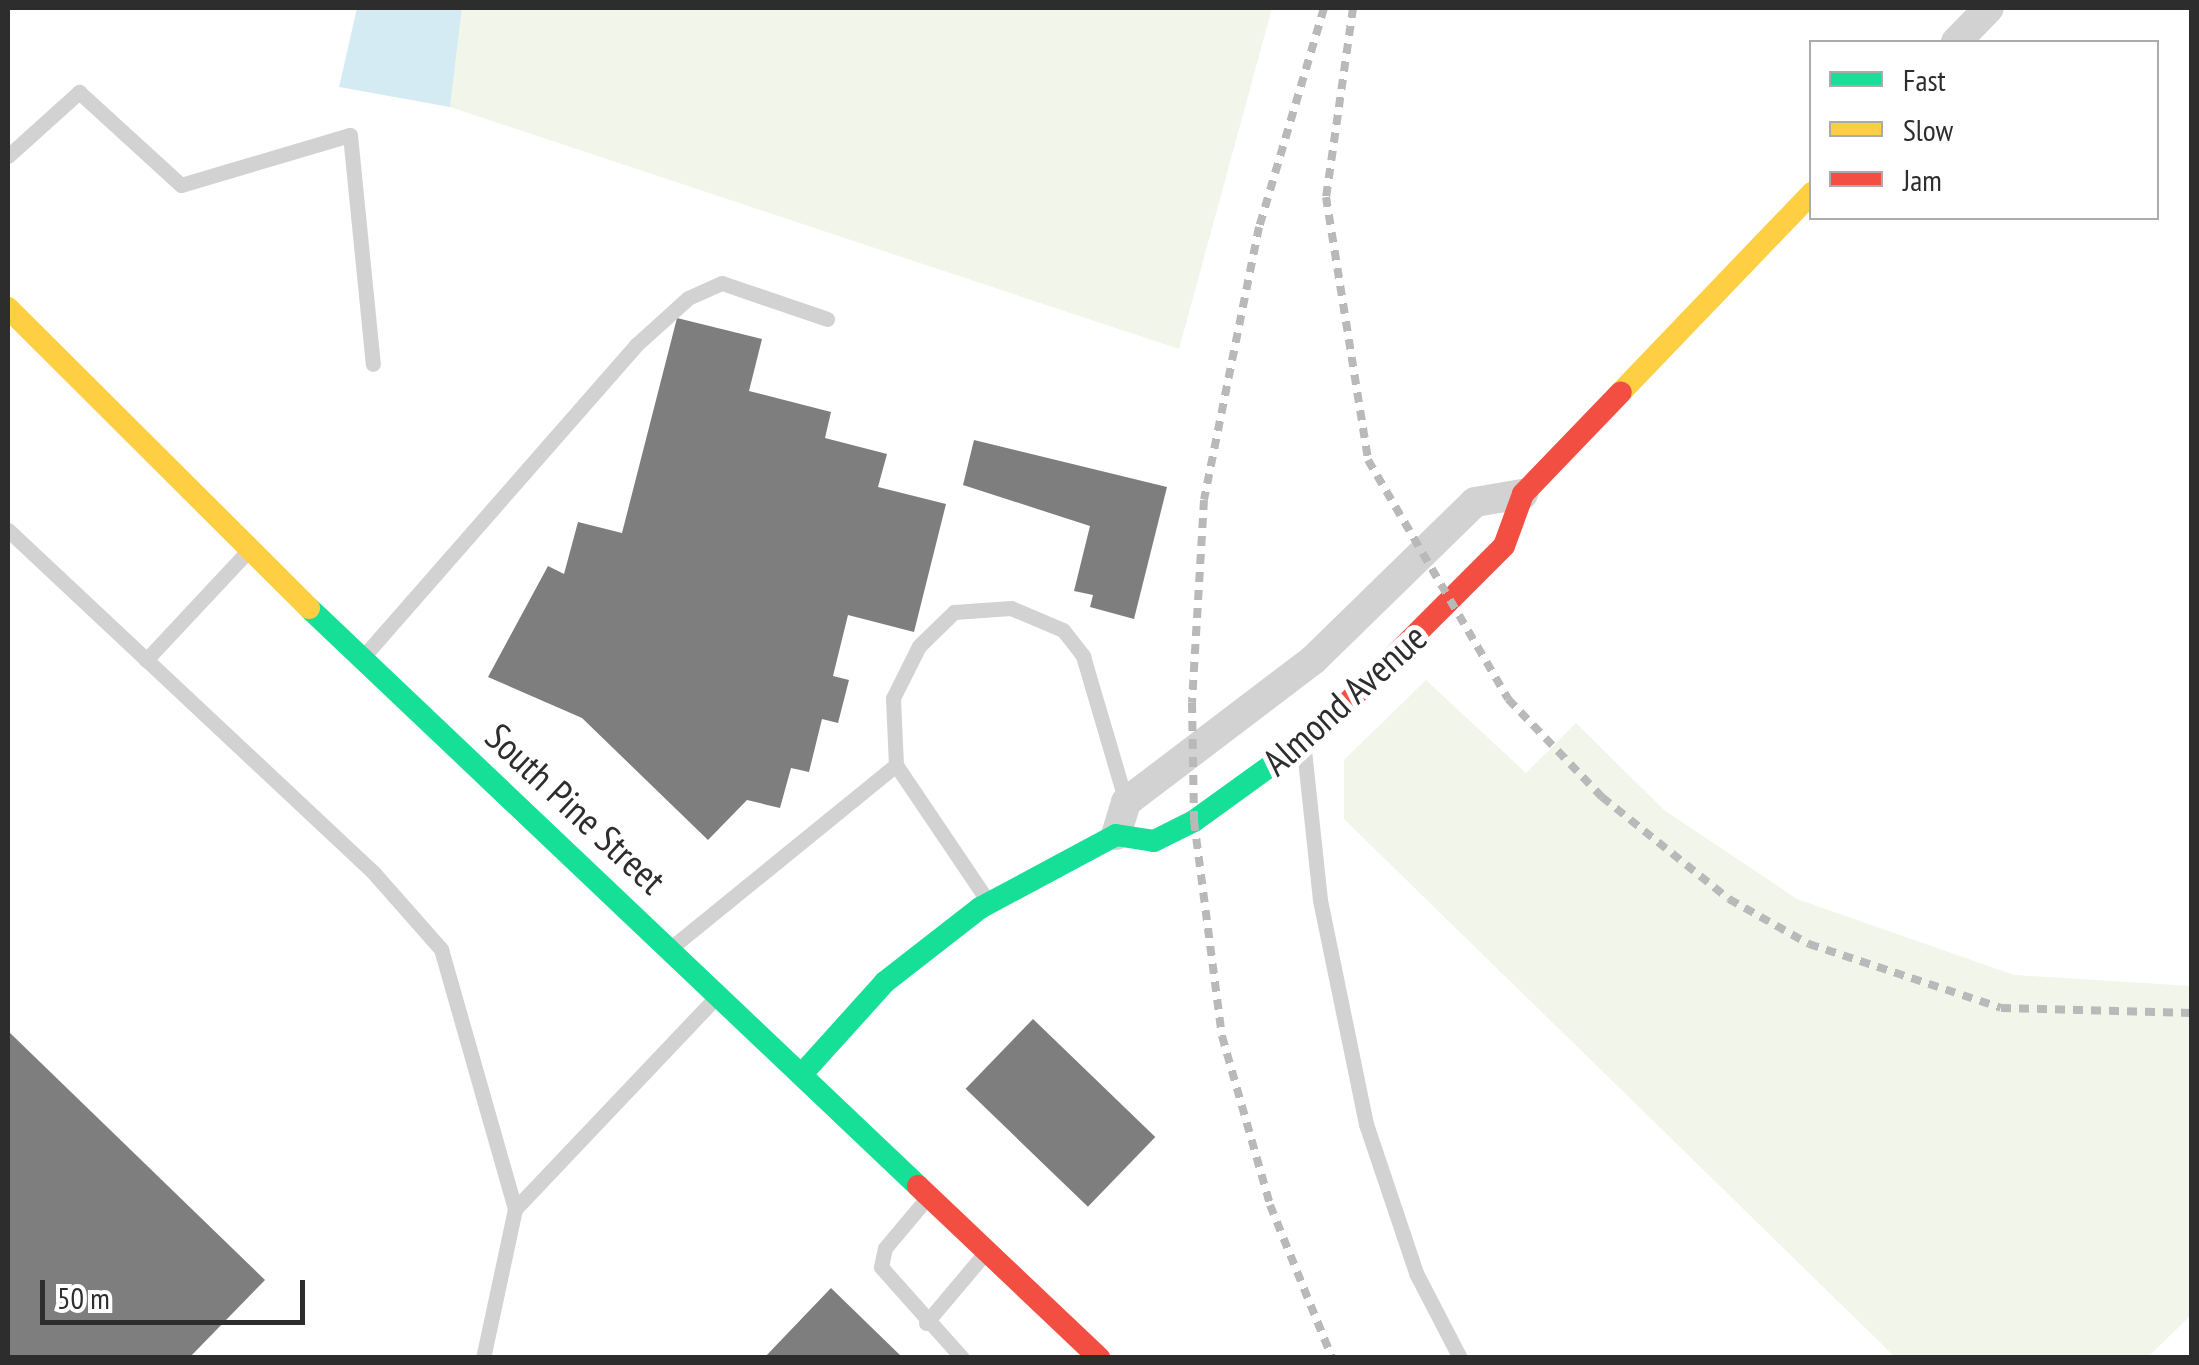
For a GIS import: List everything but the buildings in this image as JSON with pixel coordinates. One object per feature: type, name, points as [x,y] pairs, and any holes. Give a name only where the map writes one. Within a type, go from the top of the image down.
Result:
[{"type":"main road","name":"Almond Avenue","points":[[802,1074],[885,982],[990,903],[1116,834],[1154,841],[1304,746],[1504,546],[1523,494],[1809,196]]},
{"type":"main road","name":"South Pine Street","points":[[8,308],[249,550],[672,947],[1099,1358]]},
{"type":"street","points":[[1958,40],[1990,8]]},
{"type":"street","name":"Almond Avenue","points":[[1126,802],[1313,660],[1475,502],[1523,494]]},
{"type":"street","points":[[1116,834],[1126,802]]},
{"type":"lane","points":[[8,156],[79,92],[181,185],[350,134],[373,364]]},
{"type":"lane","points":[[362,657],[636,345],[688,298],[722,283],[827,320]]},
{"type":"lane","points":[[8,530],[441,949],[514,1209],[482,1358]]},
{"type":"lane","points":[[146,660],[249,550]]},
{"type":"lane","points":[[990,903],[896,765],[893,698],[920,646],[954,612],[1012,608],[1049,620],[1083,656],[1126,802]]},
{"type":"lane","points":[[1304,746],[1320,900],[1366,1124],[1416,1274],[1460,1358]]},
{"type":"lane","points":[[672,947],[896,765]]},
{"type":"lane","points":[[514,1209],[720,993]]},
{"type":"lane","points":[[931,1194],[885,1248],[882,1267],[926,1323],[962,1358]]},
{"type":"lane","points":[[926,1323],[988,1250]]},
{"type":"shaded area","points":[[462,8],[1272,8],[1179,349],[450,107]]},
{"type":"shaded area","points":[[1426,680],[1526,773],[1576,723],[1664,810],[1797,899],[2014,975],[2191,986],[2191,1315],[2148,1357],[1895,1357],[1344,819],[1344,760]]},
{"type":"water","points":[[357,8],[462,8],[450,107],[339,87]]},
{"type":"railway","points":[[1324,8],[1259,227],[1204,500],[1192,703],[1194,821],[1222,1036],[1270,1205],[1332,1358]]},
{"type":"railway","points":[[1353,8],[1326,197],[1368,460],[1508,699],[1602,797],[1729,899],[1809,944],[2001,1008],[2192,1013]]},
{"type":"traffic: fast","points":[[309,608],[918,1186]]},
{"type":"traffic: fast","points":[[802,1074],[885,982],[980,908],[1116,835],[1154,841],[1194,821],[1320,730]]},
{"type":"traffic: slow","points":[[1621,392],[1809,196]]},
{"type":"traffic: slow","points":[[8,308],[309,608]]},
{"type":"traffic: jam","points":[[1320,730],[1504,546],[1523,494],[1621,392]]},
{"type":"traffic: jam","points":[[918,1186],[1099,1358]]}]
